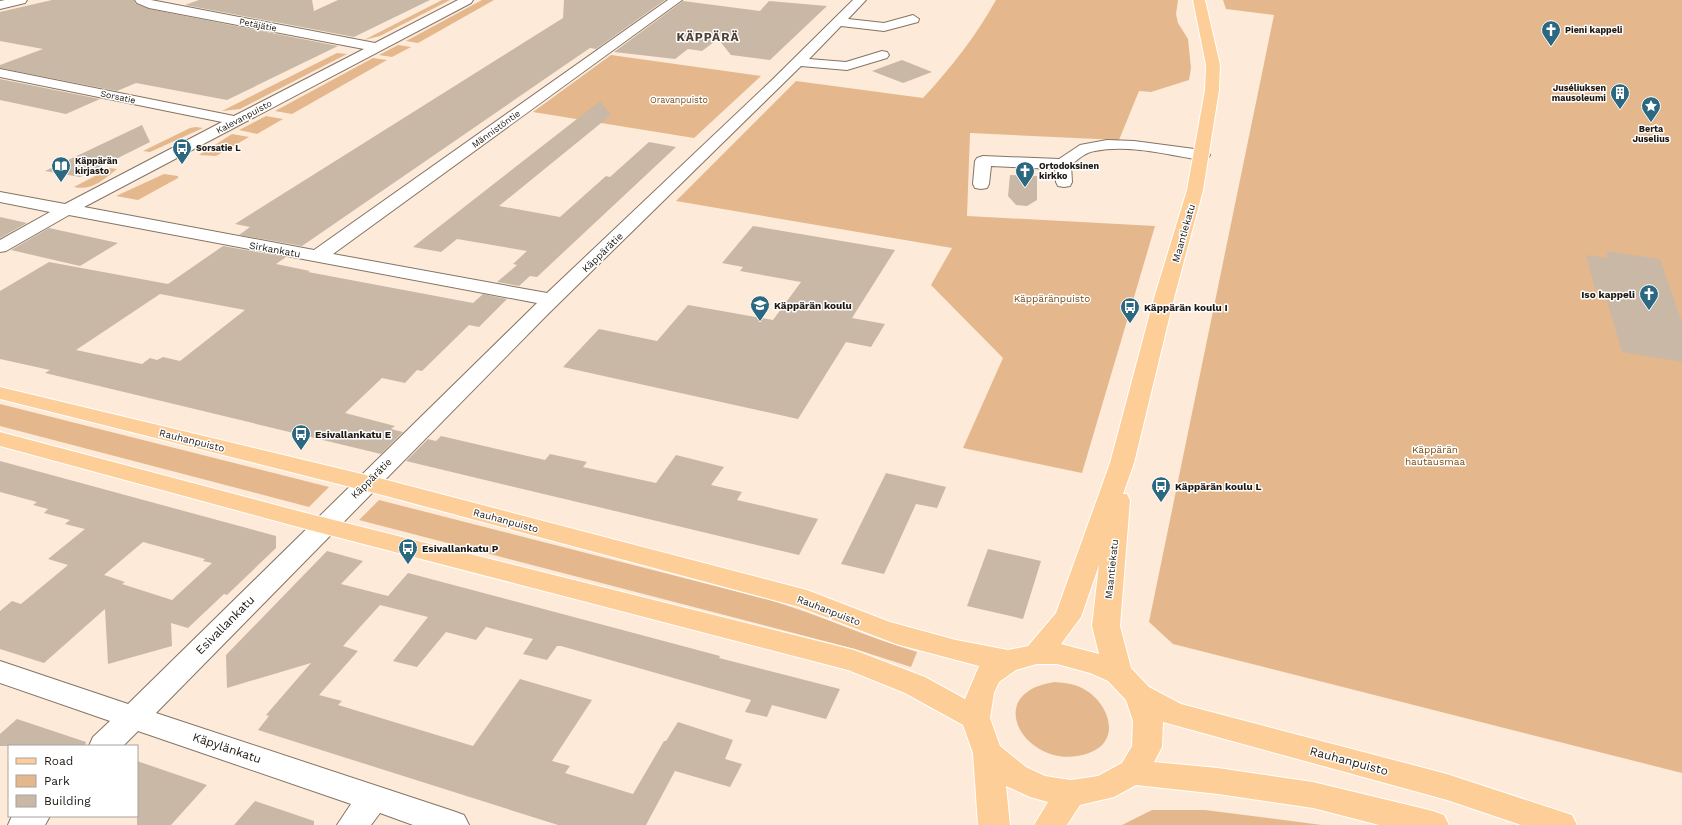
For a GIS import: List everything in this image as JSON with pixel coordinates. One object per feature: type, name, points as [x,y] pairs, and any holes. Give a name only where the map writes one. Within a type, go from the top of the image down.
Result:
[{"type":"main road","name":"Maantiekatu","points":[[1037,654],[1068,617],[1122,463],[1164,298],[1195,190],[1212,90],[1213,65],[1199,0]]},
{"type":"main road","name":"Rauhanpuisto","points":[[0,393],[366,483],[807,600],[858,622],[965,654],[1008,661]]},
{"type":"main road","points":[[0,439],[324,526],[854,661],[915,685],[975,718]]},
{"type":"main road","name":"Maantiekatu","points":[[1118,673],[1106,626],[1122,463]]},
{"type":"main road","points":[[988,753],[1015,776],[1041,788],[1071,793],[1103,788],[1133,772],[1147,746],[1148,721],[1139,695],[1118,673],[1081,658],[1057,654],[1037,654],[1008,661],[988,675],[980,693],[975,718],[988,753],[994,825]]},
{"type":"main road","name":"Rauhanpuisto","points":[[1139,695],[1173,714],[1447,787],[1561,825]]},
{"type":"main road","points":[[1133,772],[1218,781],[1313,795],[1433,825]]},
{"type":"main road","points":[[1050,825],[1071,793]]},
{"type":"street","points":[[0,5],[21,0]]},
{"type":"street","name":"Petäjätie","points":[[141,0],[149,4],[377,47]]},
{"type":"street","name":"Kalevanpuisto","points":[[0,247],[66,210],[467,0]]},
{"type":"street","name":"Männistöntie","points":[[317,257],[676,0]]},
{"type":"street","name":"Käppärätie","points":[[345,504],[551,300],[798,62],[860,0]]},
{"type":"street","points":[[839,22],[884,27],[913,19]]},
{"type":"street","points":[[798,62],[847,66],[882,55]]},
{"type":"street","name":"Sorsatie","points":[[0,73],[237,121]]},
{"type":"street","points":[[1064,182],[1063,164],[1069,157],[1093,146],[1107,145],[1202,155]]},
{"type":"street","points":[[981,184],[983,161],[1063,164]]},
{"type":"street","name":"Sirkankatu","points":[[0,197],[551,300]]},
{"type":"street","name":"Esivallankatu","points":[[105,745],[345,504]]},
{"type":"street","name":"Käpylänkatu","points":[[0,672],[453,825]]},
{"type":"street","points":[[353,825],[373,798]]},
{"type":"street","points":[[24,825],[33,817]]},
{"type":"green space","points":[[442,0],[450,0],[380,36],[364,40]]},
{"type":"green space","points":[[482,0],[494,0],[418,43],[406,41]]},
{"type":"green space","name":"Käppäränpuisto","points":[[996,0],[1178,0],[1176,14],[1178,23],[1188,39],[1191,68],[1189,80],[1151,92],[1139,91],[1119,140],[970,133],[967,216],[1155,226],[1082,473],[963,448],[1003,358],[931,285],[952,248],[676,201],[796,81],[923,98],[962,51]]},
{"type":"green space","name":"Käppärän hautausmaa","points":[[1223,0],[1682,0],[1682,773],[1173,644],[1149,622],[1274,15],[1226,9]]},
{"type":"green space","points":[[398,45],[411,47],[392,57],[379,55]]},
{"type":"green space","points":[[337,53],[347,54],[240,109],[222,111]]},
{"type":"green space","name":"Oravanpuisto","points":[[611,55],[761,76],[694,138],[533,112]]},
{"type":"green space","points":[[373,58],[387,60],[292,114],[275,111]]},
{"type":"green space","points":[[266,116],[283,119],[257,134],[239,130]]},
{"type":"green space","points":[[190,128],[203,128],[150,152],[143,151]]},
{"type":"green space","points":[[232,134],[249,137],[216,156],[199,155]]},
{"type":"green space","points":[[110,168],[117,169],[97,184],[80,188],[74,187]]},
{"type":"green space","points":[[164,174],[178,176],[178,178],[138,200],[116,196]]},
{"type":"green space","points":[[0,404],[329,487],[309,507],[0,426]]},
{"type":"green space","points":[[379,500],[770,600],[917,652],[911,667],[855,649],[359,520]]},
{"type":"green space","points":[[1055,682],[1071,684],[1087,691],[1095,697],[1106,714],[1109,723],[1109,732],[1106,740],[1099,747],[1089,753],[1067,757],[1047,753],[1031,743],[1020,730],[1016,715],[1019,701],[1032,689]]},
{"type":"green space","points":[[1152,810],[1205,810],[1322,825],[1122,825]]},
{"type":"building","points":[[52,0],[134,0],[136,4],[149,9],[338,46],[227,100],[136,83],[117,91],[0,68],[0,65],[43,49],[0,41],[0,12]]},
{"type":"building","points":[[199,0],[312,0],[314,11],[338,0],[430,0],[354,37],[185,5]]},
{"type":"building","points":[[564,0],[665,0],[596,49],[590,48],[302,246],[239,235],[250,227],[235,224],[563,18]]},
{"type":"building","points":[[683,1],[760,11],[769,1],[827,6],[770,60],[731,55],[718,39],[702,51],[688,49],[675,59],[614,52]]},
{"type":"building","points":[[902,60],[932,72],[903,83],[872,71]]},
{"type":"building","points":[[0,79],[100,99],[66,114],[0,100]]},
{"type":"building","points":[[600,101],[611,115],[499,206],[560,217],[606,176],[610,177],[649,142],[676,147],[537,277],[530,276],[519,286],[497,282],[517,265],[513,264],[527,251],[457,239],[441,252],[413,247]]},
{"type":"building","points":[[142,125],[150,142],[80,177],[45,171]]},
{"type":"building","points":[[1010,175],[1037,176],[1037,200],[1027,206],[1016,205],[1008,196]]},
{"type":"building","points":[[0,217],[27,223],[0,238]]},
{"type":"building","points":[[753,226],[895,250],[852,318],[885,324],[871,347],[846,342],[798,419],[563,367],[599,329],[657,341],[688,305],[773,320],[801,282],[740,271],[743,267],[722,263]]},
{"type":"building","points":[[49,228],[118,243],[80,266],[11,250]]},
{"type":"building","points":[[223,246],[286,257],[276,264],[310,271],[308,272],[473,303],[483,294],[507,299],[479,327],[469,325],[422,371],[417,370],[405,383],[382,378],[345,413],[395,426],[391,429],[403,432],[381,454],[45,373],[50,370],[0,359],[0,291],[49,262],[168,284]],"holes":[[[160,294],[245,310],[180,361],[163,357],[157,360],[150,358],[142,364],[76,350]]]},
{"type":"building","name":"Iso kappeli","points":[[1606,251],[1660,259],[1682,322],[1682,362],[1622,352],[1604,291],[1595,289],[1586,255],[1608,258]]},
{"type":"building","points":[[441,436],[545,460],[550,454],[587,462],[583,467],[656,483],[676,455],[724,467],[711,485],[742,492],[737,500],[818,519],[799,555],[406,461],[428,439],[436,441]]},
{"type":"building","points":[[0,461],[276,536],[276,548],[227,595],[224,594],[188,628],[171,623],[172,646],[108,664],[105,609],[44,663],[0,649],[0,611],[12,601],[21,604],[68,565],[48,559],[85,529],[65,524],[70,520],[44,513],[48,509],[33,505],[37,502],[0,492]],"holes":[[[143,542],[205,559],[203,561],[212,563],[172,600],[122,584],[125,582],[104,575]]]},
{"type":"building","points":[[886,473],[946,487],[937,508],[916,504],[884,574],[841,564]]},
{"type":"building","points":[[988,549],[1041,561],[1023,619],[967,606]]},
{"type":"building","points":[[327,551],[363,561],[341,584],[388,596],[408,573],[720,656],[719,658],[840,689],[826,719],[772,705],[767,717],[745,712],[751,700],[561,646],[557,646],[547,660],[523,654],[533,639],[486,627],[476,640],[446,632],[417,667],[393,661],[428,617],[380,605],[343,646],[358,651],[319,695],[342,701],[338,705],[473,746],[520,679],[592,700],[552,761],[570,766],[565,773],[633,794],[664,741],[666,741],[678,722],[733,740],[725,759],[742,764],[730,787],[675,771],[646,825],[558,825],[258,730],[269,716],[266,715],[311,663],[227,688],[226,655]]},
{"type":"building","points":[[17,719],[86,742],[85,745],[0,746],[0,734]]},
{"type":"building","points":[[138,761],[207,785],[171,825],[137,825]]},
{"type":"building","points":[[255,801],[314,821],[314,825],[234,825]]},
{"type":"place","name":"Pieni kappeli","points":[[1551,47]]},
{"type":"place","name":"Juséliuksen mausoleumi","points":[[1620,110]]},
{"type":"place","name":"Berta Juselius","points":[[1651,123]]},
{"type":"place","name":"Sorsatie L","points":[[182,165]]},
{"type":"place","name":"Käppärän kirjasto","points":[[61,183]]},
{"type":"place","name":"Ortodoksinen kirkko","points":[[1025,188]]},
{"type":"place","name":"Iso kappeli","points":[[1649,311]]},
{"type":"place","name":"Käppärän koulu","points":[[760,322]]},
{"type":"place","name":"Käppärän koulu I","points":[[1130,324]]},
{"type":"place","name":"Esivallankatu E","points":[[301,451]]},
{"type":"place","name":"Käppärän koulu L","points":[[1161,503]]},
{"type":"place","name":"Esivallankatu P","points":[[408,565]]},
{"type":"district","name":"KÄPPÄRÄ","points":[[708,37]]}]
